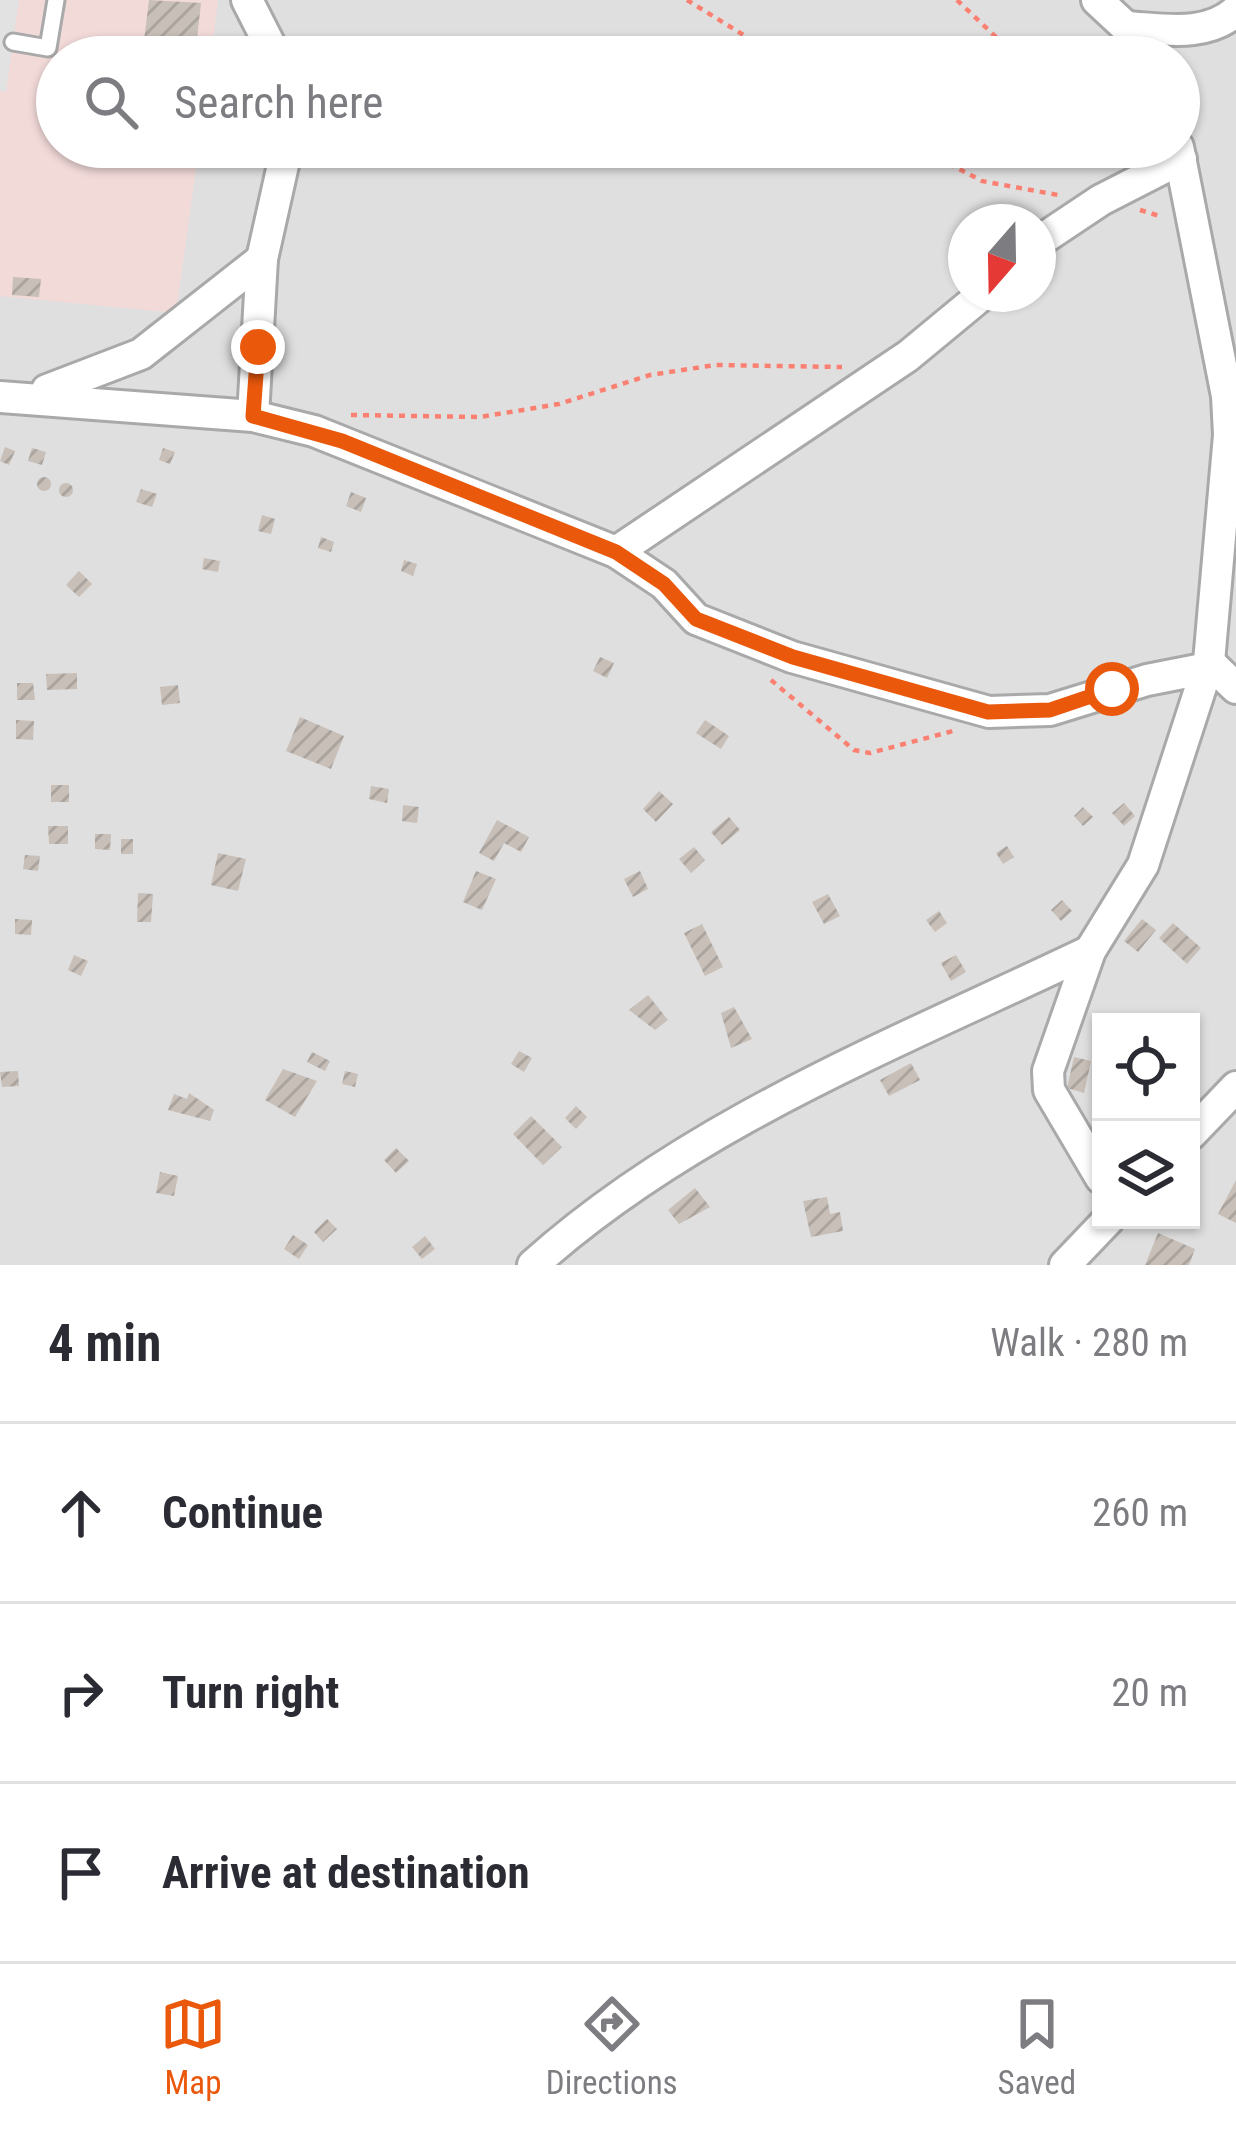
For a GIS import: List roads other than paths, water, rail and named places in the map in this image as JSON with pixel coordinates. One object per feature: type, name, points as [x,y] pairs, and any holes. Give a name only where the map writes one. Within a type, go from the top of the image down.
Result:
[{"type":"street","points":[[247,0],[265,36]]},
{"type":"street","points":[[1097,0],[1131,36]]},
{"type":"street","points":[[1126,28],[1202,30],[1236,11]]},
{"type":"street","points":[[253,416],[262,259],[282,168]]},
{"type":"street","points":[[1056,230],[1155,168]]},
{"type":"street","points":[[1092,1163],[1049,1090],[1048,1071],[1090,951],[1143,865],[1209,665],[1229,435],[1227,396],[1183,168]]},
{"type":"street","points":[[15,396],[141,354],[262,259]]},
{"type":"street","points":[[616,552],[908,356],[961,312]]},
{"type":"street","points":[[15,396],[253,416],[314,431],[616,552],[664,584],[696,619],[793,657],[988,712],[1050,710],[1209,665]]},
{"type":"street","points":[[1209,665],[1236,688]]},
{"type":"street","points":[[533,1265],[583,1220],[758,1112],[1090,951]]},
{"type":"street","points":[[1200,1126],[1233,1095]]},
{"type":"street","points":[[1065,1265],[1099,1229]]},
{"type":"lane","points":[[50,36],[56,0]]},
{"type":"lane","points":[[13,42],[36,46]]}]
